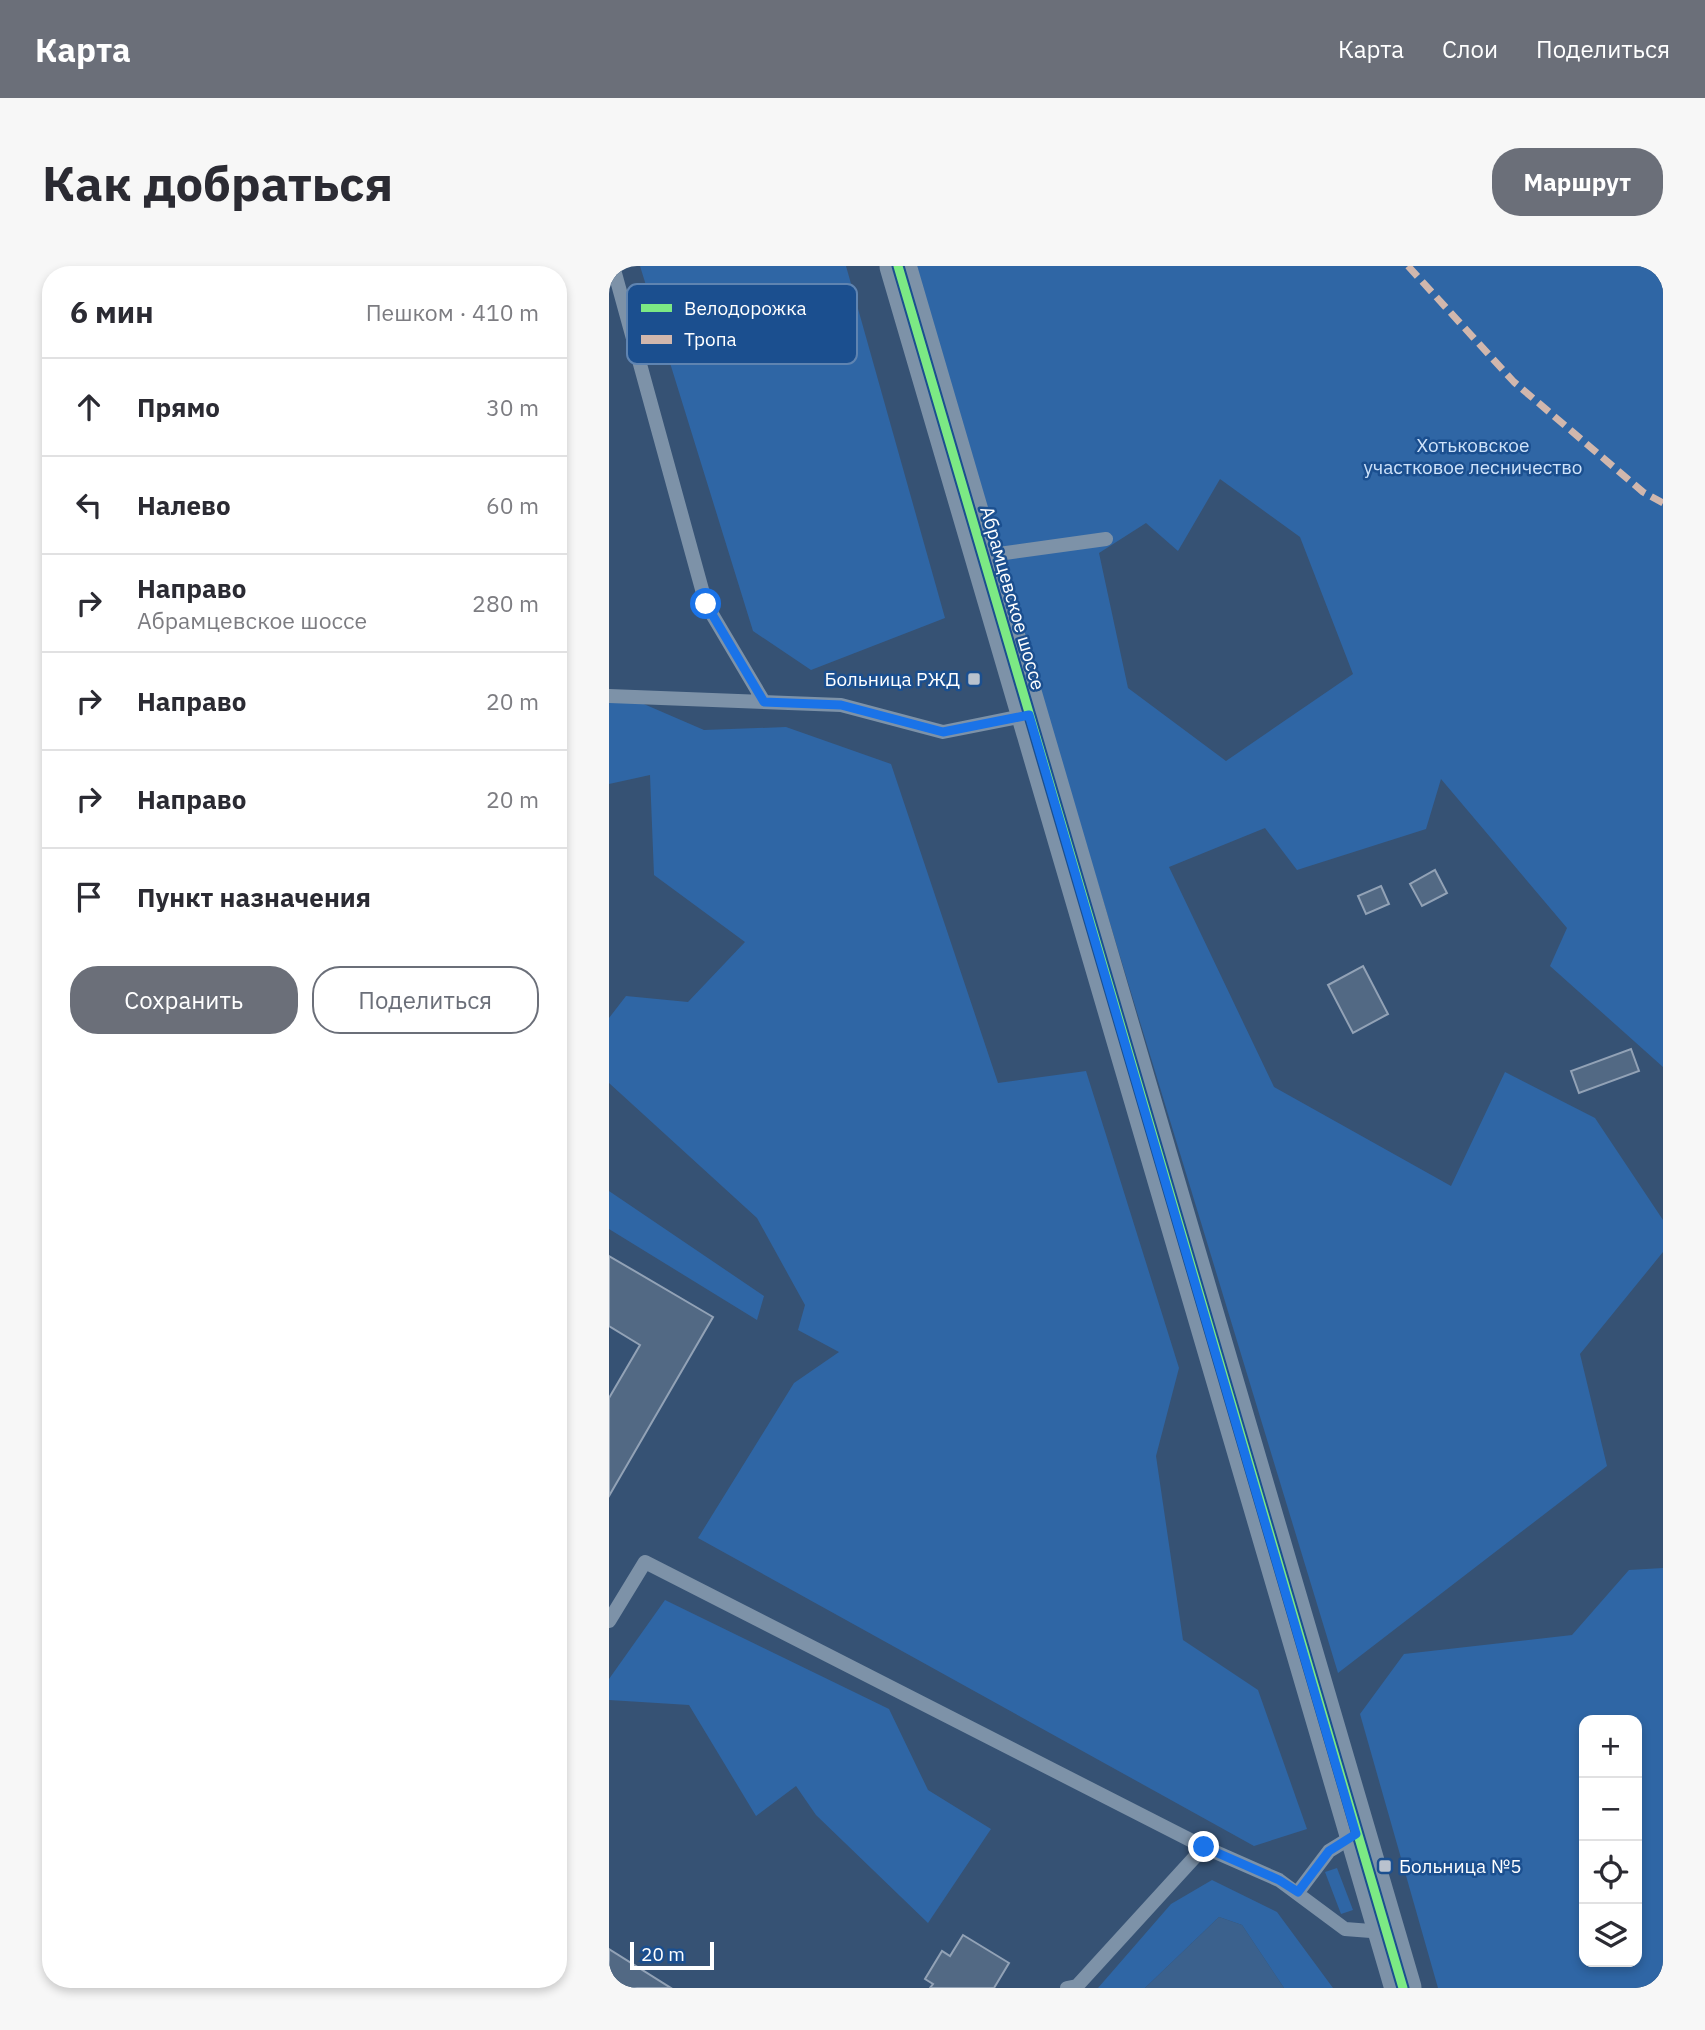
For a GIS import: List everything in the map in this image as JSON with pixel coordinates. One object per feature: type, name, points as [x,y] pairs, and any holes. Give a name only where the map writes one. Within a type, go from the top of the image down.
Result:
[{"type":"street","name":"Абрамцевское шоссе","points":[[898,266],[1403,1988]]},
{"type":"lane","points":[[613,266],[627,317]]},
{"type":"lane","points":[[640,364],[706,604],[764,702]]},
{"type":"lane","points":[[983,557],[1105,539]]},
{"type":"lane","points":[[609,696],[841,705],[943,732],[1029,715]]},
{"type":"lane","points":[[609,1621],[645,1562],[1204,1847],[1279,1880],[1345,1928],[1385,1932]]},
{"type":"lane","points":[[1298,1892],[1329,1851],[1356,1834]]},
{"type":"lane","points":[[1067,1988],[1077,1986],[1204,1847]]},
{"type":"green space","points":[[640,266],[846,266],[851,284],[646,284]]},
{"type":"green space","name":"Хотьковское участковое лесничество","points":[[916,266],[1663,266],[1663,1067],[1550,966],[1567,928],[1441,779],[1426,829],[1297,870],[1265,828],[1169,867],[1274,1087],[1451,1186],[1505,1072],[1595,1118],[1663,1220],[1663,1252],[1580,1354],[1607,1466],[1338,1673],[963,440]],"holes":[[[1220,479],[1300,537],[1353,674],[1226,761],[1128,688],[1099,553],[1146,523],[1178,551]]]},
{"type":"green space","points":[[857,305],[945,618],[811,670],[753,631],[670,364],[857,364]]},
{"type":"green space","points":[[609,689],[704,730],[786,727],[891,764],[998,1083],[1086,1071],[1179,1368],[1156,1456],[1183,1640],[1258,1690],[1307,1829],[1254,1846],[698,1538],[794,1383],[839,1352],[798,1330],[805,1305],[757,1218],[609,1083],[609,1018],[626,996],[688,1002],[745,942],[654,875],[650,775],[609,784]]},
{"type":"green space","points":[[609,1191],[764,1296],[757,1320],[609,1229]]},
{"type":"green space","points":[[1663,1568],[1663,1988],[1438,1988],[1360,1714],[1404,1654],[1572,1635],[1629,1570]]},
{"type":"green space","points":[[665,1600],[889,1709],[928,1790],[991,1829],[928,1923],[816,1815],[796,1786],[756,1816],[689,1705],[609,1700],[609,1679]]},
{"type":"green space","points":[[1337,1868],[1353,1910],[1341,1914],[1325,1872]]},
{"type":"green space","points":[[1212,1880],[1277,1912],[1333,1988],[1284,1988],[1242,1925],[1219,1917],[1145,1988],[1098,1988],[1171,1904]]},
{"type":"shaded area","points":[[1219,1917],[1242,1925],[1284,1988],[1145,1988]]},
{"type":"building","points":[[1435,870],[1447,893],[1422,906],[1410,884]]},
{"type":"building","points":[[1381,886],[1389,904],[1366,914],[1358,896]]},
{"type":"building","points":[[1363,966],[1388,1014],[1353,1033],[1328,985]]},
{"type":"building","points":[[1631,1049],[1639,1071],[1579,1093],[1571,1071]]},
{"type":"building","points":[[609,1256],[713,1317],[609,1496],[609,1398],[640,1345],[609,1326]]},
{"type":"building","points":[[963,1935],[1009,1963],[994,1988],[930,1988],[933,1984],[925,1979],[942,1951],[950,1956]]},
{"type":"building","points":[[609,1949],[671,1988],[609,1988]]},
{"type":"marked path","points":[[1408,266],[1514,382],[1643,492],[1663,503]]},
{"type":"cycle path","points":[[898,266],[1403,1988]]},
{"type":"place","name":"Больница РЖД","points":[[974,679]]},
{"type":"place","name":"Больница №5","points":[[1385,1866]]},
{"type":"route","points":[[706,604],[764,702],[841,705],[943,732],[1029,715],[1356,1834],[1329,1851],[1298,1892],[1279,1880],[1204,1847]]}]
